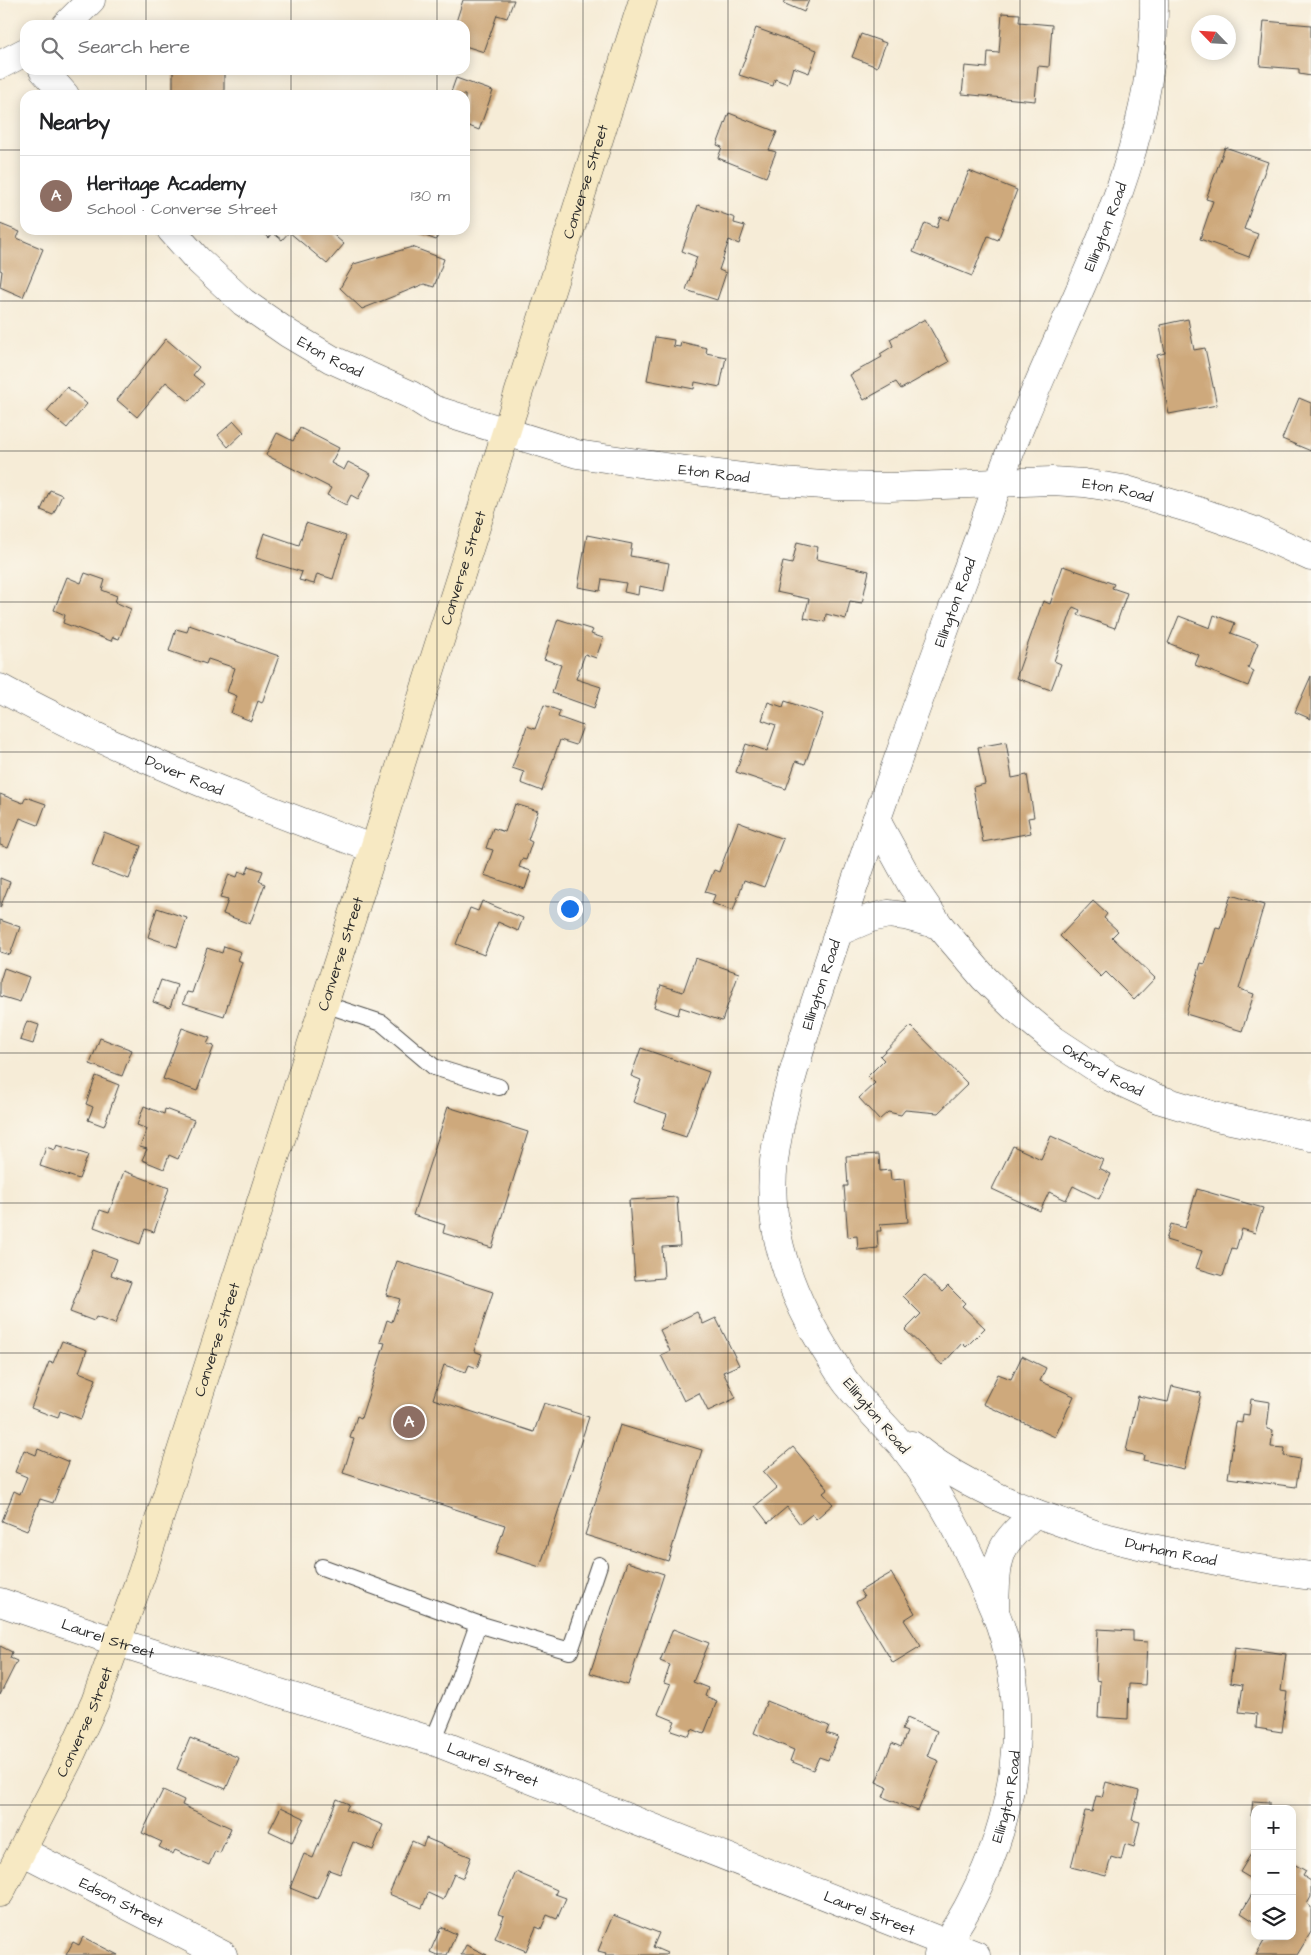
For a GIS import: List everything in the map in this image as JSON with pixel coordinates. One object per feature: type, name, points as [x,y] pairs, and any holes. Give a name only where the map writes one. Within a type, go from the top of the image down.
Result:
[{"type":"main road","name":"Converse Street","points":[[0,1893],[70,1759],[95,1702],[145,1563],[643,0]]},
{"type":"street","points":[[71,20],[91,0]]},
{"type":"street","name":"Ellington Road","points":[[941,1949],[970,1904],[977,1888],[997,1839],[1012,1781],[1016,1744],[1015,1701],[1011,1670],[1001,1627],[970,1554],[942,1503],[904,1447],[848,1385],[814,1332],[800,1304],[785,1268],[776,1232],[772,1196],[774,1160],[797,1058],[876,820],[998,482],[1037,386],[1109,223],[1129,168],[1142,117],[1152,58],[1154,0]]},
{"type":"street","points":[[0,64],[20,54]]},
{"type":"street","points":[[47,75],[61,90]]},
{"type":"street","name":"Eton Road","points":[[175,235],[197,259],[243,302],[288,334],[357,372],[411,395],[433,409],[577,454],[783,482],[889,487],[998,482],[1052,481],[1084,483],[1122,489],[1198,511],[1252,530],[1311,557]]},
{"type":"street","name":"Dover Road","points":[[0,688],[108,744],[303,823],[374,849]]},
{"type":"street","name":"Oxford Road","points":[[876,820],[911,884],[939,925],[984,978],[1014,1007],[1054,1040],[1110,1077],[1158,1099],[1221,1118],[1311,1137]]},
{"type":"street","points":[[838,932],[871,918],[888,914],[905,916],[939,925]]},
{"type":"street","name":"Durham Road","points":[[874,1415],[946,1470],[978,1488],[1034,1514],[1097,1535],[1147,1547],[1247,1567],[1311,1576]]},
{"type":"street","points":[[995,1613],[998,1569],[1003,1549],[1012,1536],[1034,1514]]},
{"type":"street","name":"Laurel Street","points":[[0,1602],[117,1642],[433,1741],[941,1949],[976,1955]]},
{"type":"street","name":"Edson Street","points":[[22,1851],[223,1955]]},
{"type":"lane","points":[[324,1004],[382,1022],[434,1067],[499,1087]]},
{"type":"lane","points":[[322,1567],[478,1624],[570,1651],[599,1565]]},
{"type":"lane","points":[[433,1741],[459,1678],[478,1624]]},
{"type":"building","points":[[463,0],[514,0],[507,18],[497,15],[484,52],[470,48],[470,20],[457,20]]},
{"type":"building","points":[[785,0],[809,0],[804,12],[783,3]]},
{"type":"building","points":[[1002,13],[1020,14],[1019,22],[1052,25],[1049,67],[1038,66],[1035,101],[962,94],[965,66],[987,68],[988,52],[999,53]]},
{"type":"building","points":[[1264,21],[1311,25],[1311,76],[1299,74],[1299,69],[1260,66]]},
{"type":"building","points":[[756,28],[817,50],[809,73],[793,67],[788,84],[775,79],[773,86],[739,75]]},
{"type":"building","points":[[861,34],[886,43],[877,67],[852,57]]},
{"type":"building","points":[[173,75],[224,75],[224,90],[173,90]]},
{"type":"building","points":[[456,78],[493,91],[479,130],[470,126],[470,90],[452,90]]},
{"type":"building","points":[[729,113],[777,132],[769,150],[776,152],[766,177],[718,158],[722,147],[717,145]]},
{"type":"building","points":[[1225,147],[1268,162],[1244,229],[1258,234],[1249,257],[1200,239],[1213,201],[1206,199]]},
{"type":"building","points":[[969,171],[1017,190],[998,240],[988,236],[972,276],[913,252],[925,223],[937,228],[940,217],[949,220]]},
{"type":"building","points":[[698,205],[735,218],[734,223],[745,226],[739,244],[729,240],[719,270],[726,273],[717,300],[686,290],[697,257],[682,251]]},
{"type":"building","points":[[0,224],[20,232],[17,238],[43,249],[23,297],[0,287],[2,271],[0,270]]},
{"type":"building","points":[[276,235],[286,235],[282,240]]},
{"type":"building","points":[[293,235],[334,235],[344,244],[327,264]]},
{"type":"building","points":[[423,235],[438,235],[436,240]]},
{"type":"building","points":[[412,247],[444,259],[434,287],[424,284],[362,309],[340,288],[354,264]]},
{"type":"building","points":[[925,319],[949,362],[901,389],[896,382],[864,400],[850,375],[882,357],[880,354],[893,346],[890,339]]},
{"type":"building","points":[[1188,319],[1194,350],[1205,348],[1217,405],[1169,414],[1157,355],[1165,353],[1160,325]]},
{"type":"building","points":[[655,337],[674,340],[673,346],[680,347],[681,342],[707,348],[706,353],[726,357],[720,387],[695,382],[694,389],[647,380]]},
{"type":"building","points":[[166,339],[199,367],[193,375],[204,384],[189,401],[166,382],[137,417],[117,400]]},
{"type":"building","points":[[67,387],[87,404],[67,428],[47,411]]},
{"type":"building","points":[[1299,398],[1311,403],[1311,451],[1282,439]]},
{"type":"building","points":[[234,421],[244,432],[228,447],[218,435]]},
{"type":"building","points":[[300,428],[339,448],[331,463],[344,470],[348,462],[371,474],[358,499],[351,495],[346,505],[327,495],[331,488],[266,455],[277,433],[293,441]]},
{"type":"building","points":[[50,490],[62,495],[53,515],[41,510]]},
{"type":"building","points":[[306,523],[346,536],[333,579],[317,574],[314,584],[299,580],[302,572],[256,558],[264,533],[299,545]]},
{"type":"building","points":[[587,535],[632,544],[630,556],[669,563],[664,591],[639,586],[638,595],[624,592],[626,583],[602,579],[600,591],[578,587]]},
{"type":"building","points":[[797,542],[818,547],[816,559],[869,571],[862,603],[850,601],[846,619],[826,614],[825,622],[804,618],[809,599],[776,592],[783,562],[792,564]]},
{"type":"building","points":[[1063,566],[1114,584],[1112,588],[1127,593],[1115,628],[1078,615],[1080,610],[1073,607],[1054,661],[1061,664],[1051,690],[1016,678],[1043,601],[1050,604]]},
{"type":"building","points":[[85,573],[105,580],[102,590],[117,596],[115,602],[131,609],[119,639],[113,637],[111,641],[63,623],[65,615],[54,610],[67,577],[81,583]]},
{"type":"building","points":[[1214,615],[1235,623],[1231,633],[1258,643],[1248,668],[1254,671],[1248,686],[1195,665],[1199,655],[1168,643],[1179,616],[1210,628]]},
{"type":"building","points":[[558,619],[593,630],[591,634],[603,638],[596,658],[585,654],[576,679],[601,687],[594,708],[552,693],[561,665],[544,659]]},
{"type":"building","points":[[189,625],[279,656],[262,703],[258,701],[251,721],[231,713],[237,696],[227,692],[235,668],[208,659],[206,664],[169,651],[176,629],[187,632]]},
{"type":"building","points":[[1311,676],[1311,719],[1295,712]]},
{"type":"building","points":[[785,701],[823,714],[805,764],[796,761],[786,789],[736,772],[746,744],[767,751],[776,725],[762,720],[768,702],[783,707]]},
{"type":"building","points":[[544,705],[560,711],[558,717],[583,726],[576,745],[560,740],[542,791],[521,783],[524,772],[512,768],[527,726],[535,729]]},
{"type":"building","points":[[1006,742],[1012,778],[1027,775],[1034,817],[1028,818],[1031,833],[983,842],[973,787],[985,784],[978,747]]},
{"type":"building","points":[[0,794],[23,803],[26,797],[46,804],[38,825],[20,818],[8,848],[0,845]]},
{"type":"building","points":[[515,804],[538,811],[528,840],[532,842],[526,860],[522,859],[519,867],[531,871],[525,889],[484,875],[493,850],[486,848],[493,828],[505,832]]},
{"type":"building","points":[[738,822],[783,839],[764,887],[744,880],[733,911],[712,903],[715,895],[705,892],[714,870],[719,872]]},
{"type":"building","points":[[104,832],[141,846],[129,879],[92,866]]},
{"type":"building","points":[[249,866],[263,871],[259,881],[265,884],[250,924],[223,914],[228,900],[220,898],[229,874],[237,877],[239,871],[246,874]]},
{"type":"building","points":[[0,878],[10,882],[0,908]]},
{"type":"building","points":[[1231,895],[1264,905],[1239,989],[1254,994],[1242,1031],[1186,1014],[1201,963],[1205,964],[1216,928],[1220,929]]},
{"type":"building","points":[[482,901],[523,918],[518,931],[498,922],[484,955],[456,944],[470,908],[478,911]]},
{"type":"building","points":[[1093,901],[1107,914],[1104,918],[1118,931],[1112,937],[1155,978],[1134,1000],[1106,972],[1101,977],[1060,936]]},
{"type":"building","points":[[157,908],[187,918],[177,947],[148,937]]},
{"type":"building","points":[[0,920],[20,927],[10,955],[0,952]]},
{"type":"building","points":[[224,946],[241,952],[238,960],[242,962],[224,1016],[183,1003],[187,992],[192,993],[207,948],[222,953]]},
{"type":"building","points":[[695,958],[739,973],[722,1021],[680,1007],[678,1015],[654,1007],[661,985],[683,992]]},
{"type":"building","points":[[4,968],[29,977],[20,1002],[0,996],[0,981]]},
{"type":"building","points":[[161,980],[177,985],[170,1008],[153,1002]]},
{"type":"building","points":[[27,1021],[39,1025],[33,1044],[20,1040]]},
{"type":"building","points":[[911,1026],[968,1084],[938,1113],[905,1110],[901,1115],[888,1112],[879,1120],[859,1098],[875,1083],[868,1076],[884,1060],[880,1056]]},
{"type":"building","points":[[182,1028],[210,1038],[207,1044],[214,1046],[197,1091],[163,1079]]},
{"type":"building","points":[[100,1038],[132,1050],[122,1076],[90,1064]]},
{"type":"building","points":[[641,1048],[709,1072],[686,1137],[662,1129],[667,1114],[633,1102],[641,1080],[631,1076]]},
{"type":"building","points":[[96,1076],[119,1085],[104,1126],[88,1120],[93,1107],[86,1104]]},
{"type":"building","points":[[144,1106],[164,1114],[165,1109],[194,1120],[178,1159],[169,1155],[164,1169],[142,1160],[147,1149],[140,1147],[147,1129],[137,1125]]},
{"type":"building","points":[[448,1107],[528,1132],[492,1248],[443,1233],[445,1225],[413,1215]]},
{"type":"building","points":[[1051,1136],[1103,1160],[1099,1168],[1111,1174],[1099,1199],[1073,1186],[1066,1200],[1049,1192],[1040,1211],[992,1189],[1013,1146],[1041,1159]]},
{"type":"building","points":[[57,1145],[88,1155],[79,1179],[40,1166],[46,1147],[55,1150]]},
{"type":"building","points":[[879,1154],[880,1171],[890,1170],[891,1180],[904,1179],[908,1222],[880,1224],[881,1231],[877,1231],[878,1248],[858,1250],[857,1236],[848,1237],[844,1186],[848,1186],[846,1156]]},
{"type":"building","points":[[124,1171],[169,1188],[154,1232],[145,1229],[140,1244],[94,1227],[100,1210],[109,1213]]},
{"type":"building","points":[[1197,1189],[1263,1208],[1255,1233],[1242,1229],[1236,1249],[1232,1248],[1223,1276],[1196,1268],[1202,1251],[1166,1240],[1171,1224],[1185,1228]]},
{"type":"building","points":[[677,1197],[680,1246],[662,1247],[664,1278],[635,1280],[629,1200]]},
{"type":"building","points":[[93,1250],[117,1259],[111,1275],[131,1282],[115,1324],[96,1317],[94,1321],[70,1312]]},
{"type":"building","points":[[397,1261],[493,1292],[474,1351],[482,1354],[477,1368],[469,1365],[466,1372],[444,1365],[433,1399],[534,1432],[544,1403],[589,1417],[540,1567],[496,1553],[505,1525],[343,1473],[354,1439],[350,1438],[357,1416],[361,1418],[385,1343],[380,1342],[387,1320],[392,1322],[400,1299],[386,1295]]},
{"type":"building","points":[[924,1275],[942,1292],[948,1286],[965,1303],[962,1306],[985,1328],[966,1347],[962,1343],[942,1365],[905,1330],[921,1314],[903,1296]]},
{"type":"building","points":[[697,1312],[703,1324],[716,1318],[739,1365],[723,1372],[736,1398],[708,1411],[699,1393],[684,1401],[661,1355],[670,1351],[660,1330]]},
{"type":"building","points":[[62,1341],[87,1350],[79,1372],[96,1379],[81,1419],[60,1411],[58,1418],[31,1408],[49,1362],[53,1363]]},
{"type":"building","points":[[1022,1356],[1046,1368],[1040,1381],[1074,1396],[1055,1437],[983,1404],[998,1374],[1011,1379]]},
{"type":"building","points":[[1172,1386],[1201,1393],[1184,1469],[1143,1460],[1144,1455],[1126,1451],[1138,1396],[1168,1402]]},
{"type":"building","points":[[1251,1399],[1270,1402],[1267,1429],[1273,1430],[1271,1447],[1285,1448],[1284,1456],[1300,1459],[1296,1487],[1228,1478],[1236,1422],[1242,1423],[1243,1414],[1249,1415]]},
{"type":"building","points":[[620,1425],[702,1450],[668,1561],[585,1535]]},
{"type":"building","points":[[793,1447],[828,1489],[823,1493],[833,1504],[816,1519],[812,1514],[800,1524],[787,1507],[768,1523],[755,1506],[777,1488],[763,1472]]},
{"type":"building","points":[[38,1449],[69,1462],[53,1503],[40,1499],[27,1531],[2,1521],[14,1491],[20,1494],[27,1477],[15,1472],[24,1450],[36,1455]]},
{"type":"building","points":[[627,1562],[664,1574],[628,1685],[590,1673]]},
{"type":"building","points":[[891,1573],[915,1613],[904,1620],[921,1646],[893,1663],[856,1602],[864,1597],[860,1591]]},
{"type":"building","points":[[673,1629],[709,1643],[693,1682],[708,1688],[705,1696],[717,1701],[704,1734],[692,1729],[689,1736],[671,1730],[675,1721],[658,1714],[670,1685],[664,1683],[670,1665],[660,1661]]},
{"type":"building","points":[[1098,1629],[1133,1631],[1133,1641],[1147,1642],[1145,1685],[1129,1684],[1128,1719],[1098,1717],[1100,1681],[1096,1680]]},
{"type":"building","points":[[0,1646],[12,1652],[10,1658],[17,1661],[0,1695]]},
{"type":"building","points":[[1235,1647],[1286,1654],[1281,1691],[1287,1692],[1282,1732],[1256,1728],[1257,1714],[1239,1712],[1243,1685],[1230,1683]]},
{"type":"building","points":[[767,1701],[829,1726],[826,1733],[838,1737],[828,1760],[819,1757],[813,1770],[790,1761],[794,1750],[754,1733]]},
{"type":"building","points":[[907,1718],[937,1731],[927,1756],[939,1761],[918,1811],[883,1797],[887,1787],[876,1782],[892,1743],[901,1747],[907,1732],[902,1730]]},
{"type":"building","points":[[190,1738],[239,1758],[226,1789],[177,1769]]},
{"type":"building","points":[[1106,1782],[1139,1791],[1132,1820],[1140,1822],[1134,1847],[1125,1844],[1121,1860],[1111,1857],[1106,1876],[1071,1867],[1085,1811],[1092,1812],[1096,1796],[1102,1797]]},
{"type":"building","points":[[163,1790],[184,1800],[182,1805],[231,1828],[220,1853],[215,1851],[209,1865],[175,1850],[173,1854],[159,1847],[162,1842],[142,1833]]},
{"type":"building","points":[[337,1799],[349,1804],[346,1810],[383,1825],[373,1850],[353,1842],[340,1874],[329,1870],[317,1899],[290,1888],[304,1854],[313,1858]]},
{"type":"building","points":[[1253,1801],[1269,1802],[1269,1805],[1252,1805]]},
{"type":"building","points":[[281,1807],[304,1818],[292,1842],[269,1831]]},
{"type":"building","points":[[426,1838],[471,1857],[463,1878],[454,1874],[443,1900],[428,1893],[422,1908],[389,1894],[412,1841],[423,1846]]},
{"type":"building","points":[[1251,1854],[1251,1879],[1240,1872]]},
{"type":"building","points":[[1296,1865],[1306,1871],[1303,1876],[1311,1881],[1311,1897],[1307,1904],[1311,1907],[1311,1932],[1297,1955],[1256,1955],[1265,1940],[1296,1940]]},
{"type":"building","points":[[516,1872],[557,1890],[555,1894],[566,1898],[557,1919],[547,1915],[541,1929],[536,1927],[526,1951],[495,1938],[504,1916],[498,1914]]},
{"type":"building","points":[[1251,1896],[1251,1919],[1241,1913]]},
{"type":"building","points":[[613,1915],[659,1933],[653,1947],[667,1953],[666,1955],[605,1955],[606,1953],[598,1951]]},
{"type":"building","points":[[441,1927],[456,1934],[447,1955],[437,1955],[430,1952]]},
{"type":"building","points":[[83,1937],[118,1955],[66,1955],[73,1942],[79,1945]]},
{"type":"building","points":[[466,1945],[487,1955],[461,1955]]},
{"type":"place","name":"Heritage Academy","points":[[409,1422]]}]
